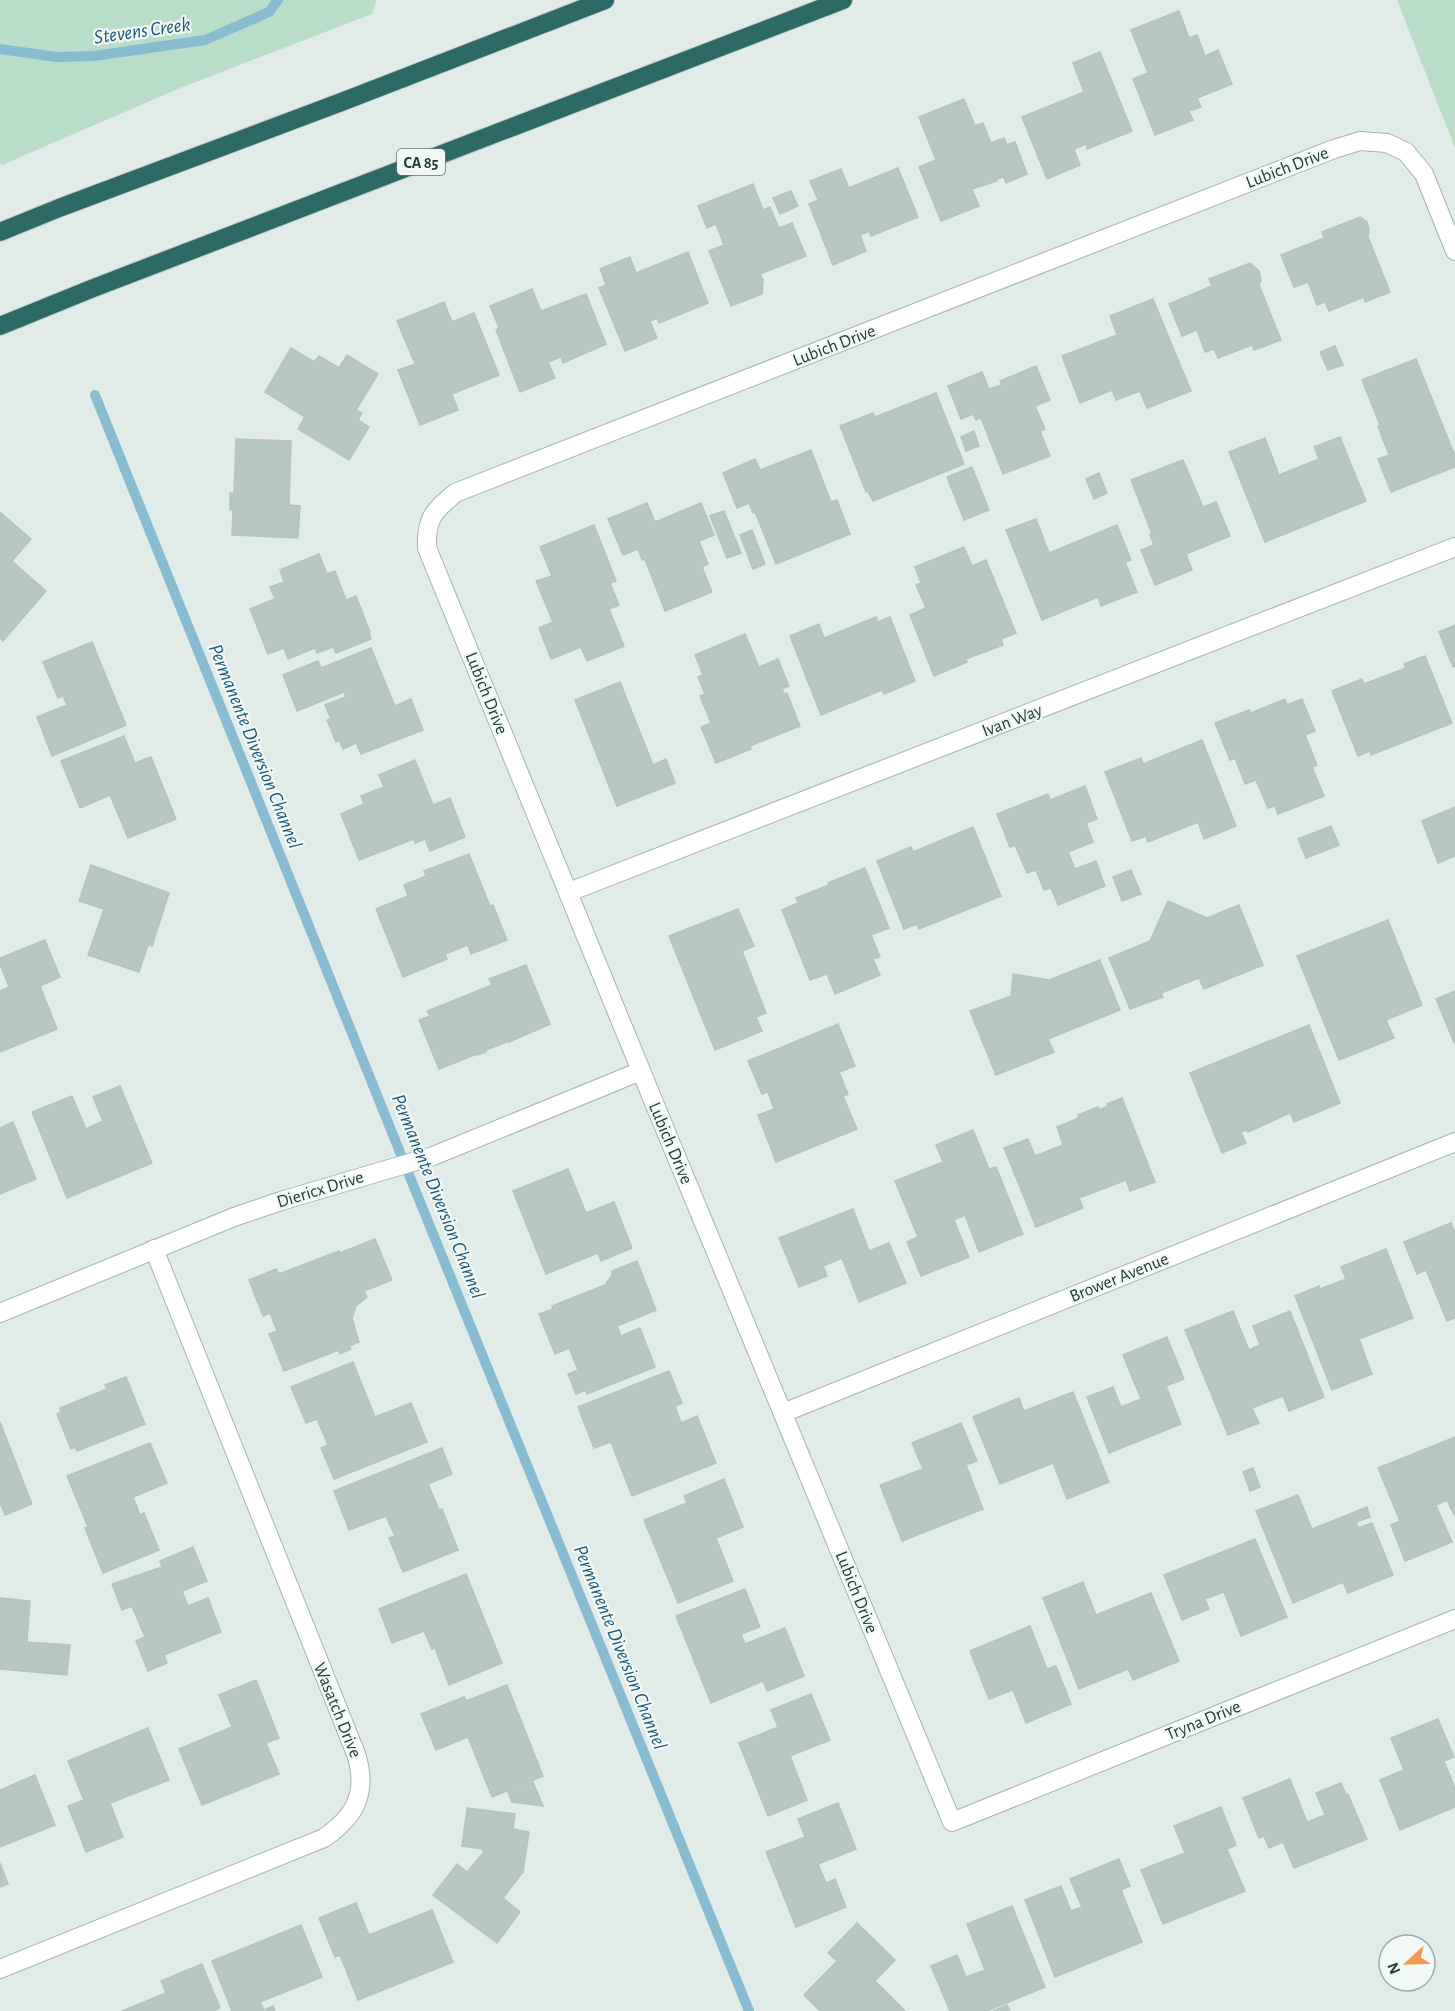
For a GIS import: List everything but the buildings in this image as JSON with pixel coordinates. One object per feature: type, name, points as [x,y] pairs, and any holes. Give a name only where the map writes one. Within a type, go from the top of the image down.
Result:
[{"type":"highway","points":[[0,232],[605,0]]},
{"type":"highway","name":"CA 85","points":[[0,326],[843,0]]},
{"type":"street","name":"Lubich Drive","points":[[952,1822],[427,548],[427,531],[436,510],[455,494],[1334,149],[1360,141],[1387,143],[1406,152],[1424,174],[1454,243]]},
{"type":"street","name":"Ivan Way","points":[[569,892],[1455,548]]},
{"type":"street","name":"Diericx Drive","points":[[0,1313],[244,1214],[433,1156],[641,1071]]},
{"type":"street","name":"Brower Avenue","points":[[783,1413],[1455,1142]]},
{"type":"street","name":"Wasatch Drive","points":[[0,1969],[324,1838],[353,1812],[361,1791],[361,1770],[356,1754],[154,1249]]},
{"type":"street","name":"Tryna Drive","points":[[952,1822],[1455,1618]]},
{"type":"green space","points":[[0,0],[377,0],[372,14],[180,88],[2,165],[0,163]]},
{"type":"green space","points":[[1397,0],[1455,0],[1455,148]]},
{"type":"waterway","name":"Stevens Creek","points":[[0,49],[56,57],[94,56],[205,40],[269,12],[278,0]]},
{"type":"waterway","name":"Permanente Diversion Channel","points":[[95,395],[749,2011]]}]
